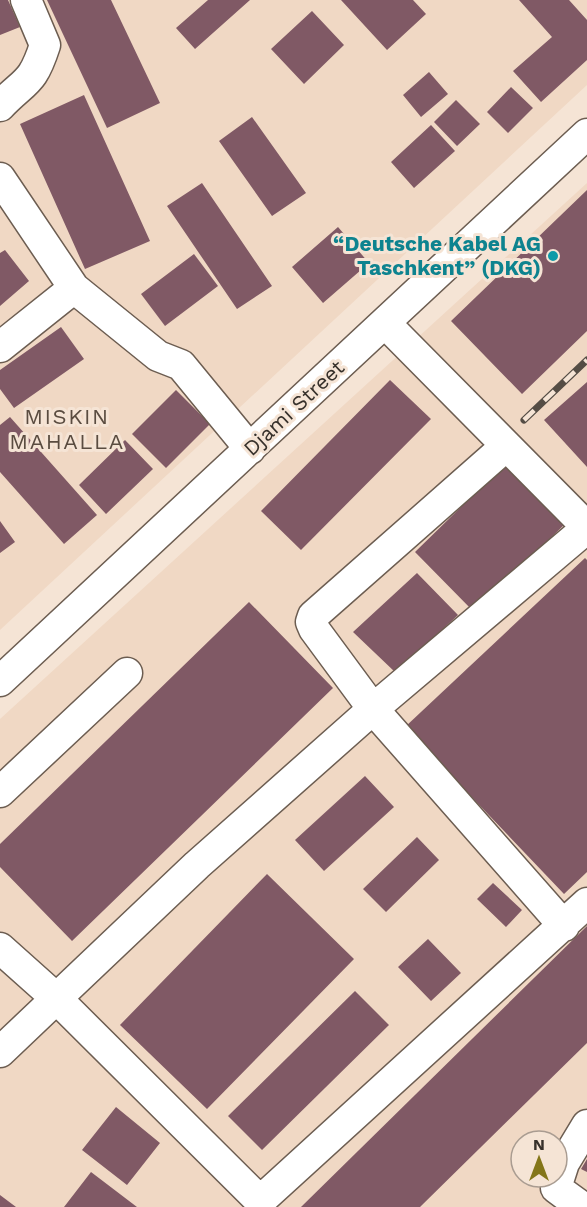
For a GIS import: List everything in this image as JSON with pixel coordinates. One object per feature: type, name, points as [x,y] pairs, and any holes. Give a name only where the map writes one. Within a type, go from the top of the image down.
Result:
[{"type":"street","points":[[0,106],[22,88],[37,71],[45,45],[26,0]]},
{"type":"street","name":"Djami Street","points":[[0,681],[587,134]]},
{"type":"street","points":[[0,178],[74,288],[158,356],[181,365],[250,449]]},
{"type":"street","points":[[0,347],[74,288]]},
{"type":"street","points":[[0,1052],[197,865],[373,709],[587,528],[385,323]]},
{"type":"street","points":[[506,446],[313,616],[311,622],[373,709],[564,926]]},
{"type":"street","points":[[0,792],[127,673]]},
{"type":"street","points":[[0,948],[57,999],[263,1204],[587,903]]},
{"type":"street","points":[[582,1207],[556,1188],[564,1163],[587,1125]]},
{"type":"shaded area","points":[[0,0],[587,0],[587,85],[0,630]]},
{"type":"shaded area","points":[[587,183],[587,1207],[0,1207],[0,719]]},
{"type":"building","points":[[0,0],[8,0],[20,27],[0,35]]},
{"type":"building","points":[[47,0],[111,0],[160,103],[107,128]]},
{"type":"building","points":[[208,0],[250,0],[195,49],[176,28]]},
{"type":"building","points":[[341,0],[413,0],[426,14],[387,50]]},
{"type":"building","points":[[519,0],[569,0],[587,20],[587,60],[541,102],[513,71],[552,37]]},
{"type":"building","points":[[312,11],[344,45],[304,84],[271,49]]},
{"type":"building","points":[[429,72],[448,94],[421,117],[403,95]]},
{"type":"building","points":[[511,87],[533,108],[508,133],[487,112]]},
{"type":"building","points":[[84,95],[150,241],[85,269],[20,124]]},
{"type":"building","points":[[456,100],[480,124],[457,146],[434,122]]},
{"type":"building","points":[[252,117],[306,193],[272,216],[219,141]]},
{"type":"building","points":[[431,125],[455,151],[414,188],[391,162]]},
{"type":"building","points":[[202,183],[272,286],[237,309],[167,206]]},
{"type":"building","name":"“Deutsche Kabel AG Taschkent” (DKG)","points":[[587,190],[587,331],[522,394],[451,321]]},
{"type":"building","points":[[338,227],[369,263],[323,303],[292,267]]},
{"type":"building","points":[[5,250],[29,281],[0,306],[0,253]]},
{"type":"building","points":[[194,254],[218,286],[165,326],[141,294]]},
{"type":"building","points":[[61,327],[84,359],[14,408],[0,389],[0,370]]},
{"type":"building","points":[[390,380],[431,419],[301,550],[261,511]]},
{"type":"building","points":[[587,382],[587,467],[544,420]]},
{"type":"building","points":[[176,390],[210,424],[166,468],[132,434]]},
{"type":"building","points":[[10,417],[97,515],[64,544],[0,472],[0,425]]},
{"type":"building","points":[[125,440],[153,469],[106,514],[79,485]]},
{"type":"building","points":[[505,464],[564,525],[474,612],[415,552]]},
{"type":"building","points":[[0,521],[15,542],[0,553]]},
{"type":"building","points":[[585,558],[587,560],[587,872],[564,894],[405,727]]},
{"type":"building","points":[[417,573],[458,615],[396,673],[353,632]]},
{"type":"building","points":[[249,602],[333,688],[72,941],[0,867],[0,844]]},
{"type":"building","points":[[365,776],[394,807],[324,871],[295,840]]},
{"type":"building","points":[[417,837],[439,860],[386,912],[363,889]]},
{"type":"building","points":[[267,874],[354,959],[207,1109],[120,1025]]},
{"type":"building","points":[[493,883],[522,910],[506,927],[477,899]]},
{"type":"building","points":[[587,926],[587,1043],[420,1207],[301,1207]]},
{"type":"building","points":[[428,939],[461,973],[431,1001],[398,967]]},
{"type":"building","points":[[355,991],[389,1025],[262,1150],[228,1116]]},
{"type":"building","points":[[116,1107],[160,1143],[127,1185],[82,1150]]},
{"type":"building","points":[[587,1159],[587,1172],[581,1169]]},
{"type":"building","points":[[91,1172],[137,1207],[64,1207]]},
{"type":"building","points":[[0,1195],[16,1207],[0,1207]]},
{"type":"railway","points":[[524,420],[587,360]]},
{"type":"place","name":"“Deutsche Kabel AG Taschkent” (DKG)","points":[[553,256]]},
{"type":"district","name":"MISKIN MAHALLA","points":[[67,428]]}]
